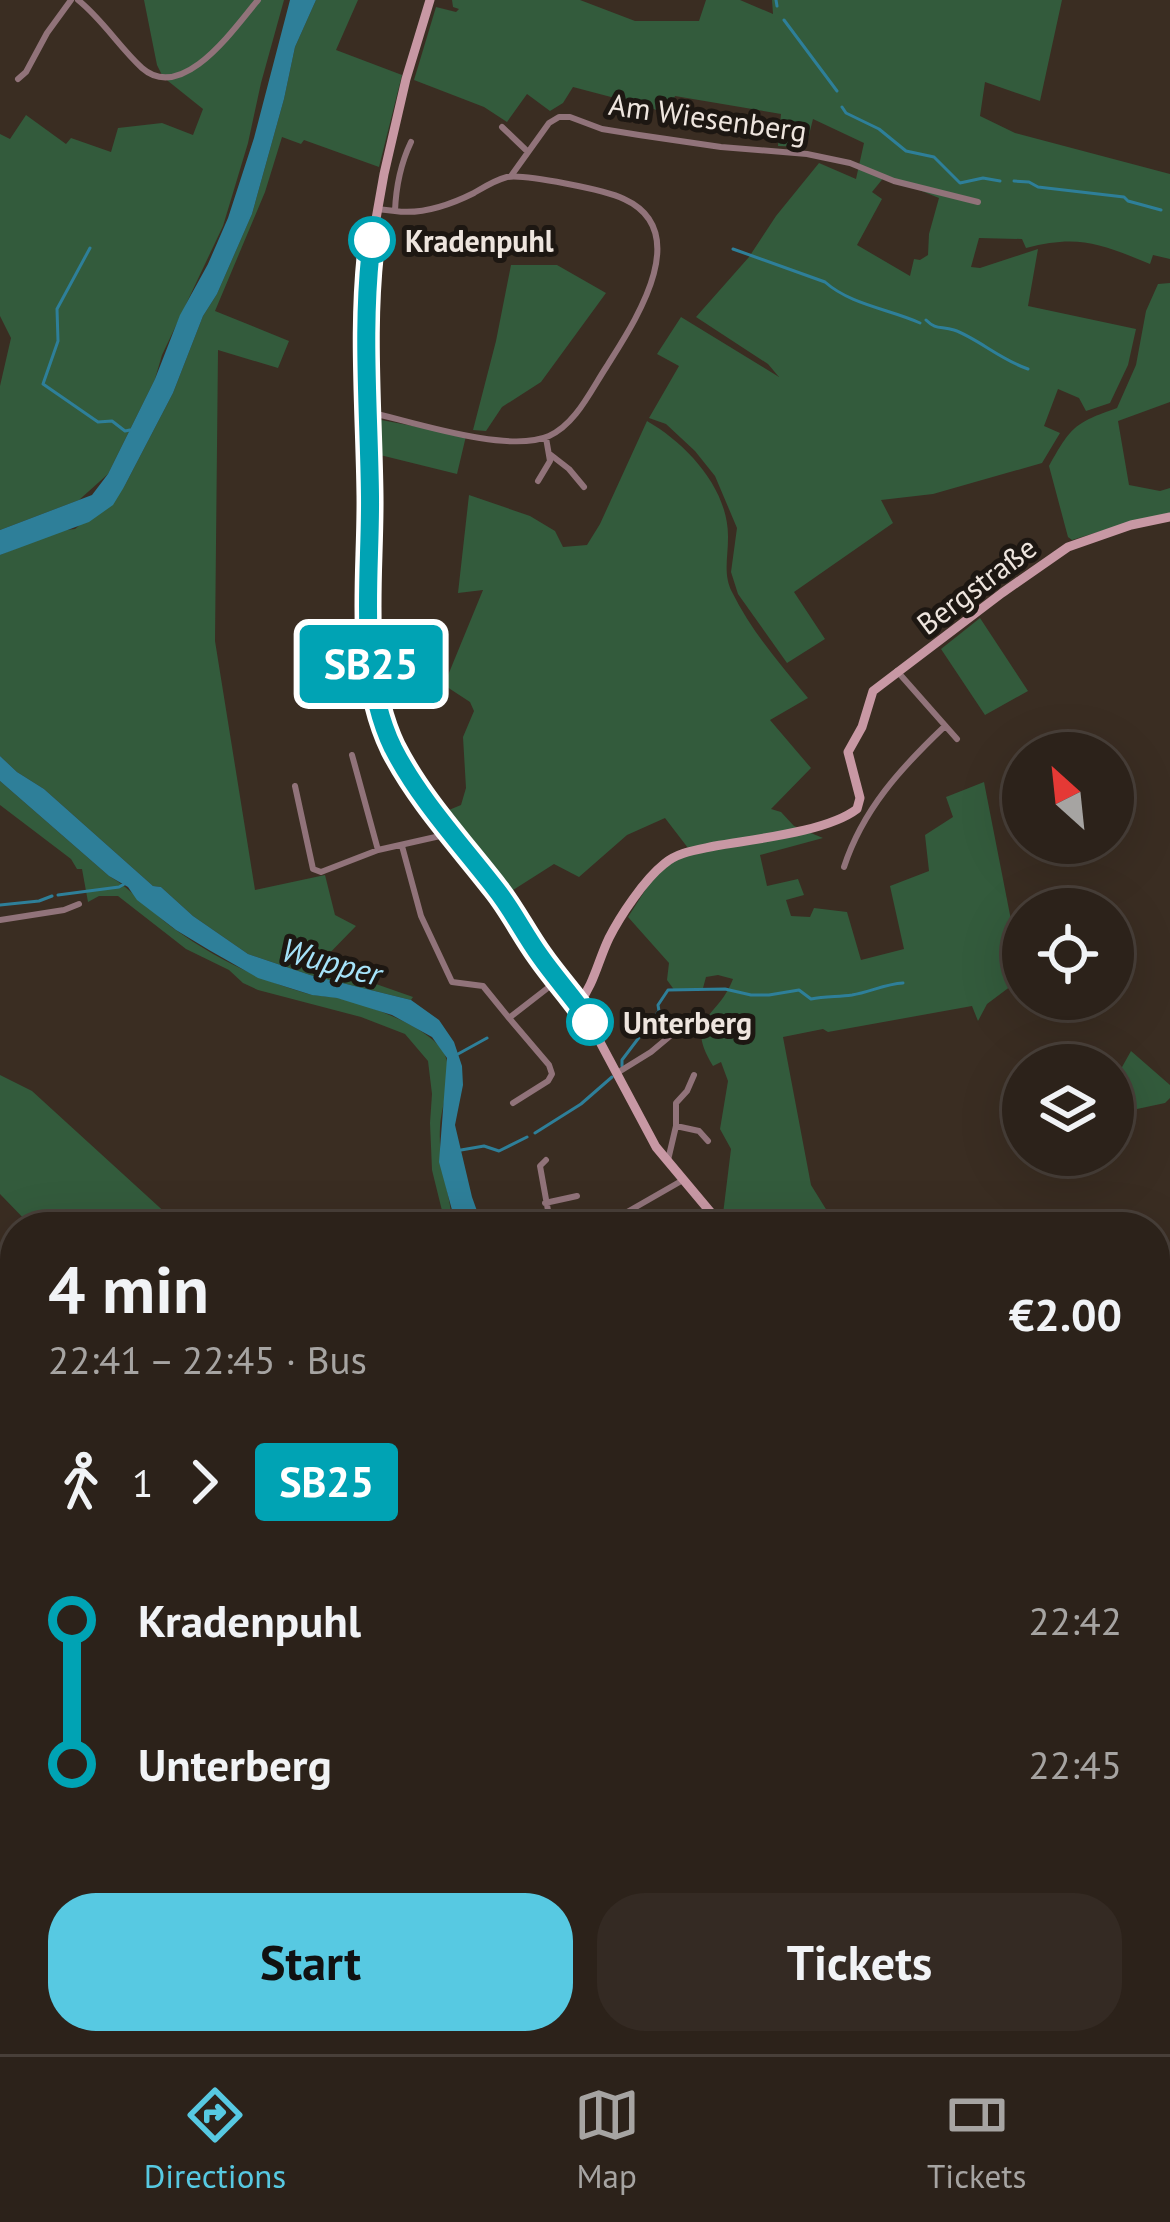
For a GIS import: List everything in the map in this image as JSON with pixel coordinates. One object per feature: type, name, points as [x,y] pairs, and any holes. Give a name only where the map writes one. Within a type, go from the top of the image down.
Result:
[{"type":"main road","points":[[430,0],[377,209],[366,307],[369,605],[374,687],[382,722],[418,790],[500,894],[578,1005],[646,1133],[710,1212]]},
{"type":"main road","name":"Bergstraße","points":[[578,1005],[594,981],[610,936],[667,861],[688,852],[840,819],[857,808],[860,798],[848,759],[852,743],[872,692],[897,671],[1068,547],[1170,517]]},
{"type":"street","points":[[18,79],[46,33],[74,0],[104,23],[142,68],[160,78],[178,76],[201,63],[258,0]]},
{"type":"street","name":"Am Wiesenberg","points":[[512,176],[549,123],[570,117],[620,132],[807,154],[978,202]]},
{"type":"street","points":[[502,127],[527,151]]},
{"type":"street","points":[[394,212],[401,163],[411,142]]},
{"type":"street","points":[[369,412],[501,442],[546,438],[563,428],[586,400],[641,312],[657,244],[653,225],[622,197],[512,176],[444,206],[409,213],[377,209]]},
{"type":"street","points":[[538,481],[550,454],[546,438]]},
{"type":"street","points":[[550,454],[584,487]]},
{"type":"street","points":[[897,671],[956,739]]},
{"type":"street","points":[[844,867],[852,844],[888,784],[944,727]]},
{"type":"street","points":[[352,755],[378,850]]},
{"type":"street","points":[[295,786],[313,869],[321,872],[449,830]]},
{"type":"street","points":[[402,846],[421,916],[452,982],[482,986],[553,1074],[513,1103]]},
{"type":"street","points":[[0,920],[79,904]]},
{"type":"street","points":[[509,1018],[558,980]]},
{"type":"street","points":[[617,1073],[694,1016]]},
{"type":"street","points":[[667,1161],[676,1103],[694,1076]]},
{"type":"street","points":[[676,1126],[699,1131],[707,1141]]},
{"type":"street","points":[[546,1160],[540,1166],[547,1212]]},
{"type":"street","points":[[628,1212],[682,1180]]},
{"type":"street","points":[[545,1203],[577,1196]]},
{"type":"green space","points":[[144,0],[284,0],[223,226],[108,474],[79,500],[0,530],[0,386],[11,338],[0,316],[0,134],[10,139],[26,115],[66,144],[71,138],[111,152],[118,128],[162,123],[193,135],[203,109],[163,77]]},
{"type":"green space","points":[[316,0],[358,0],[336,50],[402,75],[379,167],[304,140],[301,144],[282,137],[265,192],[215,311],[289,341],[278,368],[218,350],[215,641],[255,890],[325,875],[335,915],[356,926],[319,964],[413,997],[411,1000],[248,954],[161,887],[153,886],[0,756],[0,555],[58,531],[75,529],[124,487],[173,393],[203,316],[252,214],[295,47]]},
{"type":"green space","points":[[452,0],[580,0],[635,21],[699,21],[706,0],[740,0],[773,14],[772,0],[1062,0],[1040,101],[985,82],[980,116],[1015,133],[1170,174],[1170,259],[1153,255],[1150,264],[1090,243],[1026,248],[1022,239],[979,238],[971,267],[1038,249],[1028,306],[1136,329],[1128,365],[1110,403],[1086,411],[1079,398],[1058,389],[1044,426],[1060,433],[1042,463],[933,494],[881,500],[893,523],[794,592],[825,639],[787,663],[738,594],[731,572],[737,528],[715,476],[666,424],[649,418],[679,366],[657,354],[681,317],[779,377],[768,364],[696,317],[749,257],[819,163],[856,179],[864,143],[813,119],[806,147],[778,146],[781,114],[675,96],[668,115],[573,87],[563,103],[550,111],[527,94],[507,122],[484,107],[414,80],[436,7],[459,9]],"holes":[[[885,176],[939,198],[928,255],[914,259],[910,276],[857,245],[882,199],[872,192]]]},
{"type":"green space","points":[[511,265],[557,265],[606,293],[541,382],[502,407],[486,431],[473,430],[496,341]]},
{"type":"green space","points":[[1170,283],[1170,402],[1118,421],[1129,485],[1160,491],[1170,488],[1170,513],[1072,540],[1049,466],[1075,428],[1117,408],[1136,365],[1146,311],[1158,284]]},
{"type":"green space","points":[[376,419],[466,436],[457,474],[376,454]]},
{"type":"green space","points":[[647,421],[677,442],[703,470],[726,520],[732,592],[757,634],[808,698],[770,720],[811,768],[771,809],[794,826],[823,838],[760,855],[767,886],[798,879],[804,895],[786,900],[791,916],[810,917],[814,908],[847,912],[861,960],[904,949],[890,886],[929,871],[925,835],[953,817],[946,797],[984,782],[1005,888],[1002,993],[987,1004],[978,1021],[972,1006],[783,1037],[811,1185],[828,1212],[723,1212],[731,1149],[720,1129],[728,1081],[721,1062],[713,1066],[701,1037],[706,1019],[733,979],[706,977],[703,988],[675,991],[667,980],[669,963],[628,917],[653,878],[688,848],[665,818],[627,835],[579,877],[554,864],[507,894],[444,812],[461,805],[466,788],[463,737],[474,711],[470,702],[444,685],[483,590],[458,593],[469,495],[530,516],[555,531],[563,547],[587,545]]},
{"type":"green space","points":[[980,618],[1028,691],[985,715],[941,649]]},
{"type":"green space","points":[[0,781],[109,876],[204,949],[288,988],[378,1010],[438,1045],[448,1072],[440,1141],[450,1212],[442,1212],[432,1170],[428,1061],[405,1034],[243,983],[229,970],[186,949],[118,896],[99,896],[88,902],[82,869],[0,805]]},
{"type":"green space","points":[[1134,1054],[1170,1085],[1165,1103],[1137,1109]]},
{"type":"green space","points":[[0,1075],[32,1091],[165,1212],[17,1212],[0,1194]]},
{"type":"water","points":[[290,0],[316,0],[295,47],[252,214],[203,316],[173,393],[124,487],[113,505],[89,522],[0,555],[0,530],[92,495],[108,474],[228,218]]},
{"type":"water","points":[[0,756],[153,886],[161,887],[248,954],[411,1000],[439,1020],[462,1066],[455,1125],[477,1212],[452,1212],[439,1162],[447,1058],[432,1037],[392,1015],[258,978],[176,930],[0,781]]},
{"type":"waterway","points":[[776,0],[777,6]]},
{"type":"waterway","points":[[784,20],[837,91]]},
{"type":"waterway","points":[[842,107],[906,151],[934,157],[960,183],[983,178],[1000,181]]},
{"type":"waterway","points":[[1014,181],[1124,197],[1161,210]]},
{"type":"waterway","points":[[90,248],[57,309],[58,341],[43,384],[98,422],[112,421],[130,430]]},
{"type":"waterway","points":[[733,249],[920,323]]},
{"type":"waterway","points":[[926,320],[1028,369]]},
{"type":"waterway","points":[[58,895],[126,883]]},
{"type":"waterway","points":[[0,905],[52,896]]},
{"type":"waterway","points":[[622,1066],[668,990],[725,989],[751,995],[799,990],[811,999],[903,983]]},
{"type":"waterway","points":[[458,1054],[487,1038]]},
{"type":"waterway","points":[[535,1133],[581,1104],[612,1077]]},
{"type":"waterway","points":[[461,1150],[484,1146],[499,1151],[527,1137]]},
{"type":"bus line","name":"SB25","points":[[372,240],[366,307],[369,605],[371,666],[379,709],[396,754],[418,790],[500,894],[590,1022]]},
{"type":"place","name":"Kradenpuhl","points":[[372,240]]},
{"type":"place","name":"Unterberg","points":[[590,1022]]},
{"type":"water label","name":"Wupper","points":[[332,961]]}]
